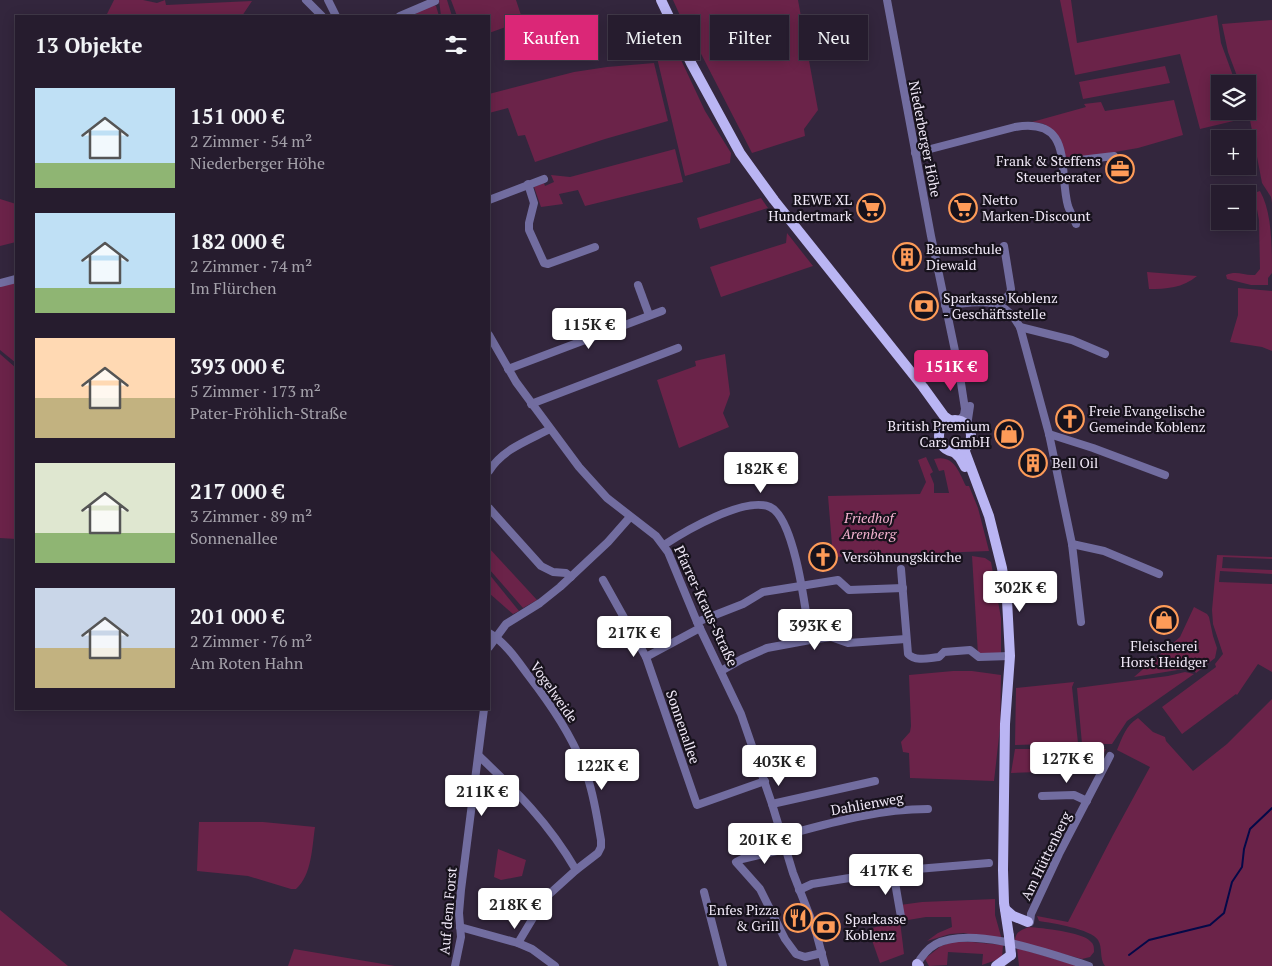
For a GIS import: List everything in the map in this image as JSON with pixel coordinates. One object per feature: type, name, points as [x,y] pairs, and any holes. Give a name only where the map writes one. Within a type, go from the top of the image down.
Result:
[{"type":"main road","points":[[661,0],[695,71],[740,153],[774,200],[944,416],[971,433],[971,440],[959,451],[948,451],[942,445],[939,437],[955,424]]},
{"type":"main road","points":[[959,451],[966,458],[986,506],[1002,568],[1007,600],[1002,833],[1005,909],[1012,966]]},
{"type":"main road","points":[[1005,909],[1013,916],[1028,922],[1016,928],[1009,936]]},
{"type":"main road","points":[[996,966],[1011,955]]},
{"type":"street","points":[[306,0],[321,15]]},
{"type":"street","points":[[328,0],[336,15]]},
{"type":"street","points":[[402,15],[435,0]]},
{"type":"street","name":"Niederberger Höhe","points":[[887,0],[945,305],[959,370],[969,404],[970,413],[955,424]]},
{"type":"street","points":[[915,153],[1026,125],[1046,130],[1056,139],[1063,162],[1068,205],[1076,224]]},
{"type":"street","points":[[1063,162],[1114,156]]},
{"type":"street","points":[[490,200],[544,179]]},
{"type":"street","points":[[528,184],[534,203],[529,223],[530,230],[544,263],[548,264],[595,247]]},
{"type":"street","points":[[999,304],[1010,294],[1011,288],[1004,246]]},
{"type":"street","points":[[0,284],[15,279]]},
{"type":"street","points":[[638,285],[650,315]]},
{"type":"street","points":[[945,305],[982,301],[999,304],[1016,319],[1020,327],[1049,434],[1072,544],[1081,622]]},
{"type":"street","points":[[508,369],[662,311]]},
{"type":"street","points":[[1020,327],[1072,340],[1105,354]]},
{"type":"street","name":"Pfarrer-Kraus-Straße","points":[[490,338],[508,369],[532,404],[601,492],[656,536],[664,545],[675,567],[698,625],[741,714],[765,781],[799,890],[814,927],[825,966]]},
{"type":"street","points":[[532,404],[678,348]]},
{"type":"street","points":[[490,470],[496,460],[504,453],[550,428]]},
{"type":"street","points":[[1049,434],[1165,475]]},
{"type":"street","points":[[664,545],[713,517],[754,505],[766,506],[778,513],[784,523],[796,561],[810,640]]},
{"type":"street","points":[[490,509],[540,566],[552,572],[566,573],[571,577]]},
{"type":"street","points":[[492,635],[546,599],[608,542],[630,517]]},
{"type":"street","points":[[1072,544],[1104,552],[1158,574]]},
{"type":"street","points":[[901,569],[908,654],[917,659],[939,657],[944,652],[970,650],[979,657],[1007,656]]},
{"type":"street","name":"Sonnenallee","points":[[603,580],[646,657],[697,805],[765,781]]},
{"type":"street","points":[[646,657],[698,625],[743,604],[763,592],[838,580],[849,590],[903,588]]},
{"type":"street","name":"Vogelweide","points":[[492,635],[522,667],[559,718],[576,747],[587,774],[601,847],[598,853],[545,898],[518,943]]},
{"type":"street","points":[[721,671],[767,648],[810,640],[831,637],[848,643],[906,639]]},
{"type":"street","name":"Auf dem Forst","points":[[455,966],[461,937],[458,913],[460,890],[484,710]]},
{"type":"street","points":[[479,756],[523,798],[543,821],[576,870]]},
{"type":"street","name":"Am Hüttenberg","points":[[1030,922],[1031,914],[1059,854],[1110,756]]},
{"type":"street","points":[[772,804],[875,781]]},
{"type":"street","name":"Am Hüttenberg","points":[[1042,796],[1074,795],[1087,801]]},
{"type":"street","name":"Dahlienweg","points":[[782,836],[853,817],[899,810],[928,809]]},
{"type":"street","points":[[785,849],[736,862],[760,889],[785,939],[793,950],[802,957],[822,952]]},
{"type":"street","points":[[799,890],[812,884],[894,870],[989,863]]},
{"type":"street","points":[[894,870],[900,917]]},
{"type":"street","points":[[704,892],[723,966]]},
{"type":"street","points":[[460,927],[518,943],[532,949],[555,966]]},
{"type":"street","points":[[917,965],[924,953],[937,943],[948,939],[966,937],[1022,946],[1089,966]]},
{"type":"green space","points":[[114,0],[143,0],[157,3],[165,0],[166,5],[252,1],[243,15],[106,15]]},
{"type":"green space","points":[[439,0],[447,0],[452,15],[441,15]]},
{"type":"green space","points":[[451,0],[516,0],[521,15],[505,15],[505,27],[490,33],[490,15],[457,15]]},
{"type":"green space","points":[[673,0],[798,0],[801,15],[799,15],[799,60],[809,60],[818,110],[804,129],[805,136],[752,153],[700,52],[700,15],[680,15]]},
{"type":"green space","points":[[1060,0],[1071,0],[1077,43],[1217,15],[1221,43],[1233,75],[1211,75],[1211,120],[1238,120],[1200,129],[1180,54],[1075,75]]},
{"type":"green space","points":[[432,4],[436,6],[439,15],[417,15],[416,12]]},
{"type":"green space","points":[[1272,20],[1272,203],[1271,197],[1262,183],[1256,152],[1256,130],[1252,130],[1250,120],[1256,120],[1256,75],[1237,75],[1228,52],[1222,24]]},
{"type":"green space","points":[[658,60],[681,60],[705,111],[731,153],[730,163],[685,176]]},
{"type":"green space","points":[[654,63],[668,121],[535,162],[525,135],[518,136],[508,108],[490,113],[490,94],[574,72]]},
{"type":"green space","points":[[1165,66],[1170,83],[1083,99],[1079,82]]},
{"type":"green space","points":[[1174,100],[1183,135],[1138,148],[1069,160],[1066,159],[1056,135],[1044,124],[1032,122],[1086,107],[1084,104],[1101,102],[1105,111]]},
{"type":"green space","points":[[675,149],[683,182],[585,206],[578,190],[559,194],[563,204],[541,207],[534,187],[544,183],[545,186],[554,182],[551,175],[570,177]]},
{"type":"green space","points":[[1260,191],[1264,199],[1269,219],[1272,273],[1268,278],[1268,285],[1251,285],[1227,279],[1226,275],[1234,273],[1255,275],[1260,269],[1259,220],[1256,192]]},
{"type":"green space","points":[[761,198],[768,208],[700,229],[697,218]]},
{"type":"green space","points":[[0,199],[15,204],[15,242],[0,246]]},
{"type":"green space","points":[[787,233],[813,266],[721,297],[710,267],[786,243]]},
{"type":"green space","points":[[1147,272],[1197,276],[1180,285],[1149,289]]},
{"type":"green space","points":[[15,281],[15,362],[0,350],[0,285]]},
{"type":"green space","points":[[1238,288],[1272,291],[1272,351],[1262,347],[1230,342],[1238,315]]},
{"type":"green space","points":[[0,354],[15,367],[15,539],[0,538]]},
{"type":"green space","points":[[725,354],[730,394],[723,413],[729,427],[679,448],[657,380],[696,366],[695,361]]},
{"type":"green space","name":"Friedhof Arenberg","points":[[926,457],[933,472],[930,474],[934,484],[934,493],[949,493],[944,470],[939,471],[934,459],[946,459],[955,465],[966,486],[969,486],[978,508],[989,551],[833,557],[828,496],[920,494],[926,482],[918,460]]},
{"type":"green space","points":[[490,549],[537,600],[523,608],[490,570]]},
{"type":"green space","points":[[1217,555],[1272,557],[1272,559],[1223,557],[1222,568],[1272,570],[1272,574],[1220,571],[1219,582],[1272,584],[1272,672],[1258,664],[1237,695],[1182,734],[1162,707],[1216,667],[1215,664],[1223,654],[1213,624],[1212,610]]},
{"type":"green space","points":[[972,556],[985,558],[991,562],[1001,618],[1001,653],[978,654]]},
{"type":"green space","points":[[490,575],[519,611],[513,614],[490,594]]},
{"type":"green space","points":[[1194,607],[1209,617],[1217,648],[1215,658],[1196,673],[1194,670],[1184,669],[1134,677],[1180,637]]},
{"type":"green space","points":[[830,611],[833,635],[813,637],[811,613]]},
{"type":"green space","points":[[972,671],[1001,675],[1000,728],[994,781],[910,778],[909,753],[903,752],[901,742],[910,732],[911,726],[909,675]]},
{"type":"green space","points":[[1185,672],[1194,674],[1127,721],[1112,744],[1082,744],[1077,688]]},
{"type":"green space","points":[[1074,682],[1072,687],[1078,743],[1015,745],[1016,688]]},
{"type":"green space","points":[[1272,699],[1272,966],[1105,966],[1098,940],[1094,936],[1071,927],[1039,921],[1037,916],[1068,922],[1150,767],[1117,750],[1130,724],[1138,718],[1153,732],[1165,737],[1166,741],[1193,771],[1227,744]]},
{"type":"green space","points":[[1015,749],[1106,749],[1102,757],[1105,759],[1100,770],[1011,773]]},
{"type":"green space","points":[[199,822],[263,822],[315,827],[310,860],[305,876],[296,889],[291,889],[248,876],[197,871]]},
{"type":"green space","points":[[498,849],[526,860],[522,876],[501,880],[494,877]]},
{"type":"green space","points":[[995,899],[995,915],[1002,940],[964,933],[950,934],[927,941],[938,933],[952,927],[951,917],[926,917],[902,921],[900,905],[922,902]]},
{"type":"green space","points":[[0,910],[68,966],[0,966]]},
{"type":"green space","points":[[900,921],[904,954],[880,963],[868,929]]},
{"type":"green space","points":[[1029,927],[1079,935],[1091,942],[1094,946],[1094,952],[1090,957],[1082,959],[1015,941],[1017,933]]},
{"type":"green space","points":[[953,942],[1003,945],[1002,958],[982,965],[983,954],[948,952],[947,965],[929,966],[925,959],[941,946]]},
{"type":"green space","points":[[1017,948],[1079,966],[1019,966]]},
{"type":"green space","points":[[294,949],[395,966],[288,966]]},
{"type":"waterway","points":[[1129,955],[1149,940],[1210,925],[1224,913],[1232,882],[1242,867],[1244,849],[1250,829],[1272,808]]},
{"type":"place","name":"Frank & Steffens Steuerberater","points":[[1120,169]]},
{"type":"place","name":"REWE XL Hundertmark","points":[[871,208]]},
{"type":"place","name":"Netto Marken-Discount","points":[[963,208]]},
{"type":"place","name":"Baumschule Diewald","points":[[907,257]]},
{"type":"place","name":"Sparkasse Koblenz - Geschäftsstelle","points":[[924,306]]},
{"type":"place","name":"Freie Evangelische Gemeinde Koblenz","points":[[1070,419]]},
{"type":"place","name":"British Premium Cars GmbH","points":[[1009,434]]},
{"type":"place","name":"Bell Oil","points":[[1033,463]]},
{"type":"place","name":"Versöhnungskirche","points":[[823,557]]},
{"type":"place","name":"Fleischerei Horst Heidger","points":[[1164,620]]},
{"type":"place","name":"Enfes Pizza & Grill","points":[[798,918]]},
{"type":"place","name":"Sparkasse Koblenz","points":[[826,927]]}]
